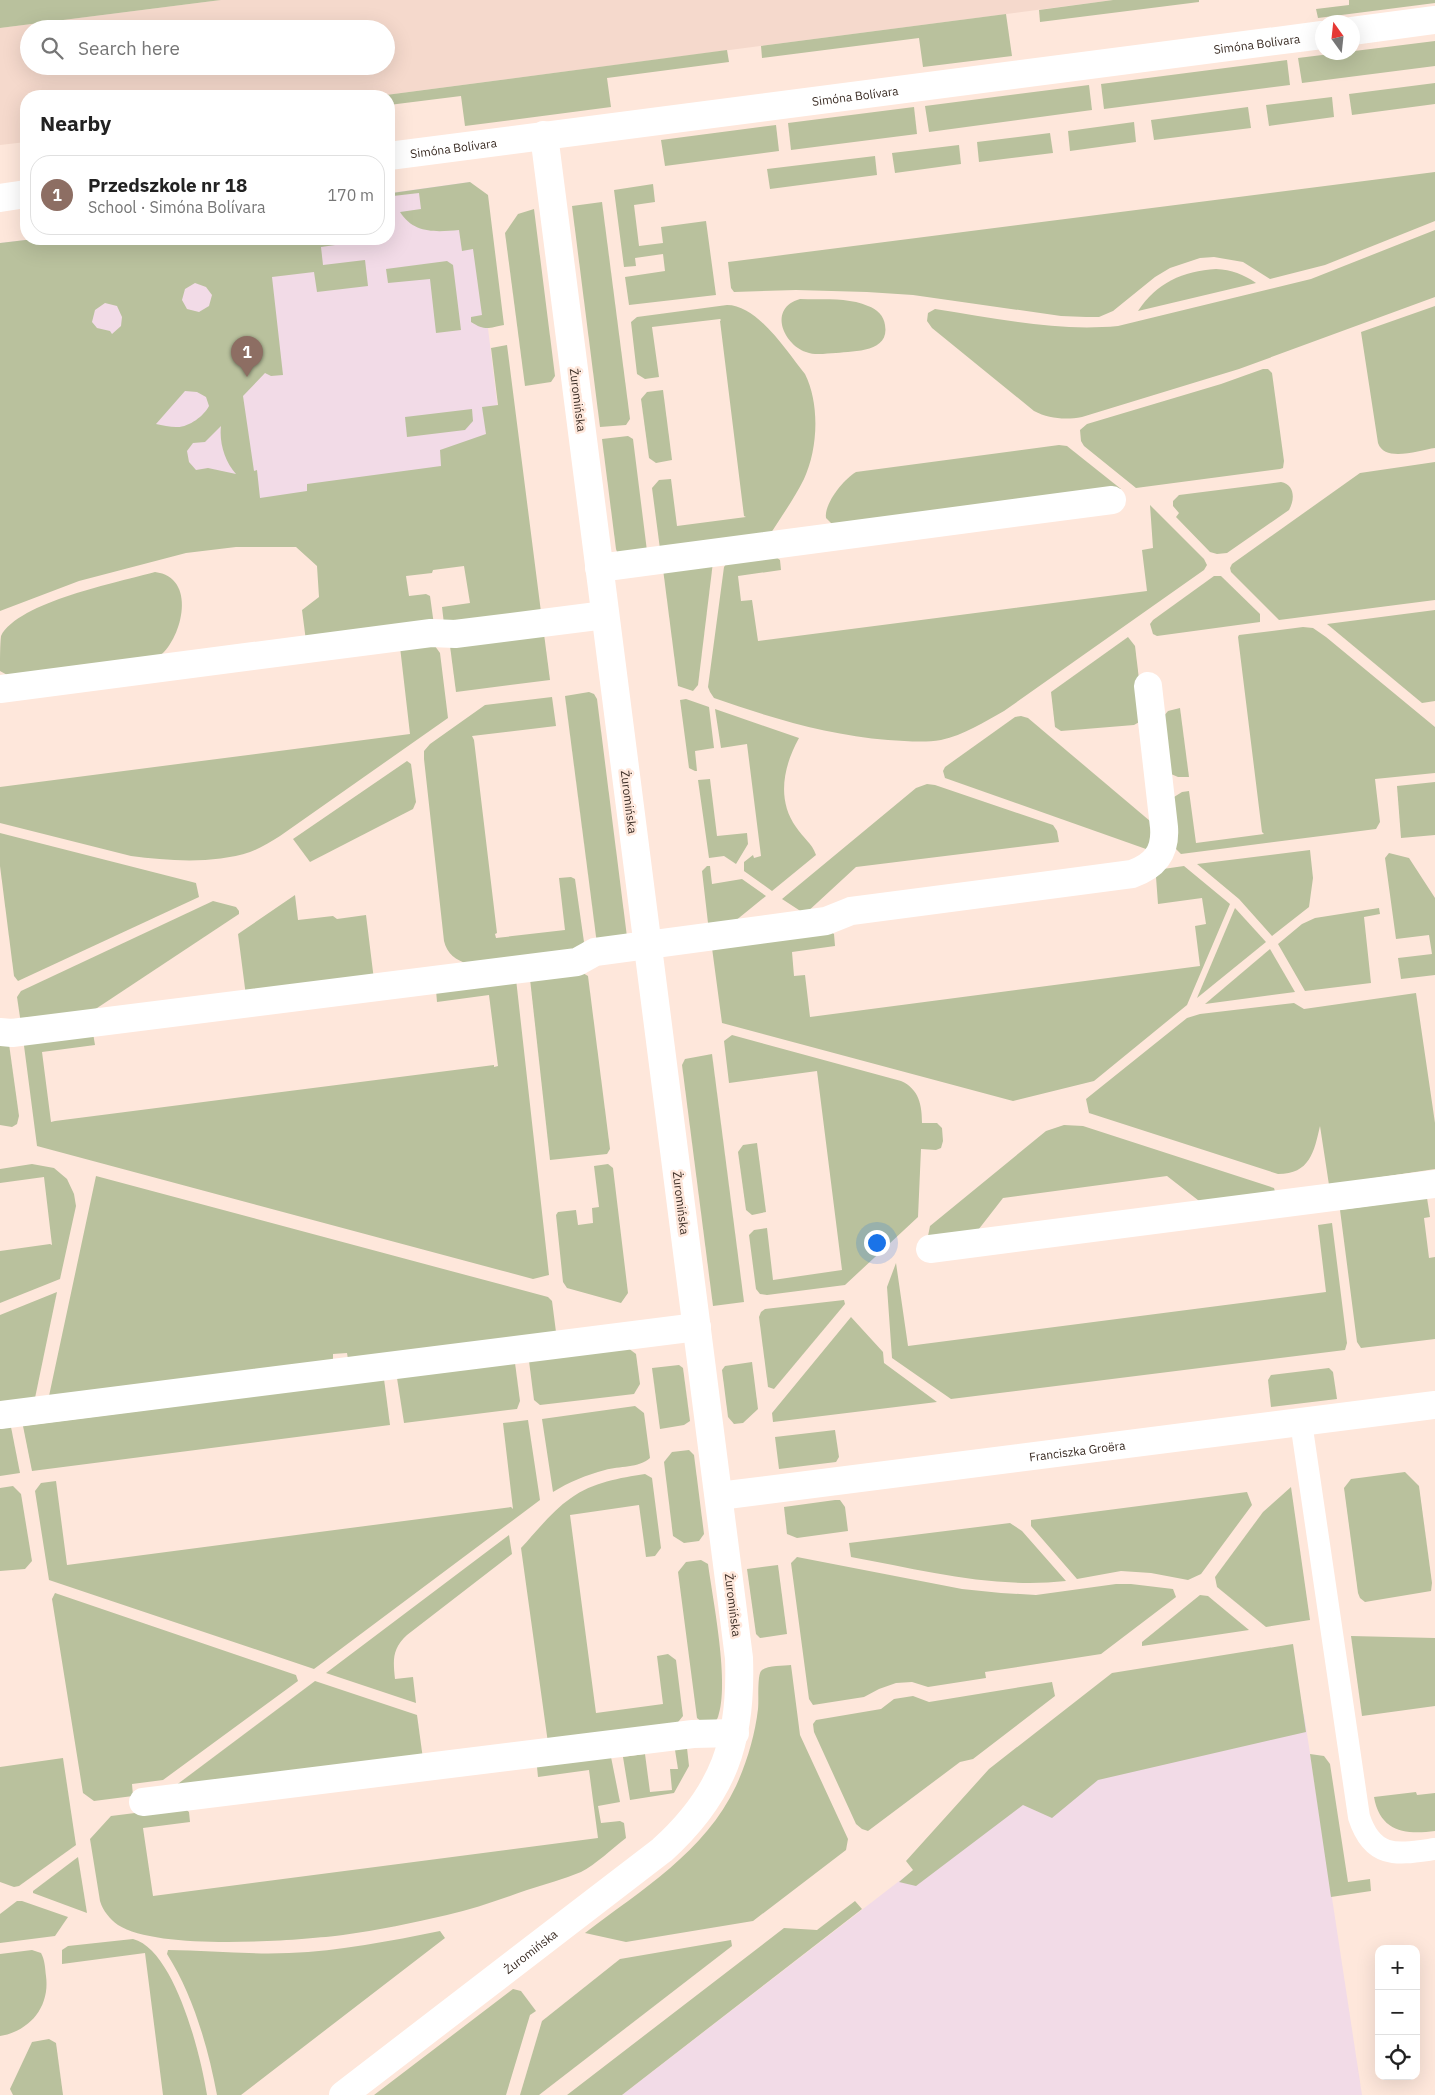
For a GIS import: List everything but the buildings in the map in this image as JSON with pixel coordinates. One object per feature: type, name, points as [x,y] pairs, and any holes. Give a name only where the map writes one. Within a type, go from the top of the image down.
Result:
[{"type":"street","points":[[1360,30],[1435,20]]},
{"type":"street","name":"Simóna Bolívara","points":[[395,155],[1315,36]]},
{"type":"street","name":"Żuromińska","points":[[343,2095],[678,1836],[708,1797],[728,1759],[735,1734],[739,1706],[740,1658],[544,136]]},
{"type":"street","points":[[0,198],[20,195]]},
{"type":"street","points":[[599,568],[1112,500]]},
{"type":"street","points":[[0,689],[431,634],[456,634],[605,615]]},
{"type":"street","points":[[0,1032],[12,1033],[577,962],[595,952],[826,921],[851,911],[1126,876],[1144,869],[1158,857],[1165,836],[1148,686]]},
{"type":"street","points":[[930,1248],[1435,1184]]},
{"type":"street","points":[[0,1415],[697,1327]]},
{"type":"street","name":"Franciszka Groëra","points":[[719,1496],[1435,1405]]},
{"type":"street","points":[[143,1802],[693,1734],[735,1734]]},
{"type":"lane","points":[[1301,1422],[1359,1817],[1367,1836],[1376,1846],[1383,1850],[1396,1854],[1435,1849]]},
{"type":"shaded area","points":[[221,0],[1113,0],[395,94],[395,90],[20,90],[20,143],[0,145],[0,28],[20,25],[20,75],[395,75],[395,20],[63,20]]},
{"type":"shaded area","points":[[470,182],[508,491],[14,556],[0,449],[0,243],[20,241],[20,245],[395,245],[395,192]]},
{"type":"shaded area","points":[[1304,1714],[1362,2095],[622,2095],[1078,1743]]},
{"type":"green space","points":[[0,0],[221,0],[63,20],[20,20],[20,25],[0,28]]},
{"type":"green space","points":[[1113,0],[1199,0],[1199,2],[1040,22],[1039,10]]},
{"type":"green space","points":[[1349,0],[1435,0],[1435,3],[1341,15],[1317,15],[1316,9],[1349,5]]},
{"type":"green space","points":[[1006,14],[1012,56],[923,67],[919,38],[762,58],[761,46]]},
{"type":"green space","points":[[1435,41],[1435,66],[1302,83],[1298,58],[1315,56],[1315,60],[1360,60],[1360,50]]},
{"type":"green space","points":[[727,50],[729,62],[607,78],[611,107],[465,126],[461,96],[395,104],[395,94]]},
{"type":"green space","points":[[1287,60],[1290,85],[1104,109],[1101,84]]},
{"type":"green space","points":[[1435,83],[1435,104],[1352,115],[1349,94]]},
{"type":"green space","points":[[1089,85],[1092,110],[929,132],[925,106]]},
{"type":"green space","points":[[1332,97],[1334,117],[1269,126],[1266,105]]},
{"type":"green space","points":[[914,107],[917,134],[791,150],[788,123]]},
{"type":"green space","points":[[1248,107],[1251,128],[1154,140],[1151,120]]},
{"type":"green space","points":[[1134,122],[1136,142],[1070,151],[1068,131]]},
{"type":"green space","points":[[776,125],[779,151],[665,166],[661,140]]},
{"type":"green space","points":[[1050,133],[1053,153],[979,162],[977,142]]},
{"type":"green space","points":[[959,145],[961,164],[895,173],[892,153]]},
{"type":"green space","points":[[875,156],[877,175],[770,189],[767,169]]},
{"type":"green space","points":[[1435,172],[1435,221],[1325,265],[1270,279],[1243,262],[1214,257],[1200,258],[1170,268],[1155,277],[1113,311],[1099,317],[1061,316],[913,295],[796,290],[734,292],[731,288],[728,262]]},
{"type":"green space","points":[[470,182],[488,195],[504,325],[484,328],[471,322],[471,317],[482,315],[473,249],[462,251],[459,230],[426,230],[412,224],[400,212],[421,209],[419,193],[395,196],[395,193]]},
{"type":"green space","points":[[653,184],[655,202],[634,205],[639,246],[663,243],[661,227],[706,221],[716,295],[629,305],[625,277],[665,271],[663,254],[635,258],[636,266],[624,267],[614,190]]},
{"type":"green space","points":[[602,202],[630,419],[626,425],[600,427],[572,206]]},
{"type":"green space","points":[[534,209],[555,376],[551,382],[525,386],[505,233],[518,214]]},
{"type":"green space","points":[[1435,230],[1435,297],[1239,369],[1082,417],[1058,418],[1034,411],[932,328],[927,321],[928,313],[935,309],[1049,326],[1118,326],[1311,279]]},
{"type":"green space","points":[[20,241],[20,245],[335,245],[321,247],[323,265],[365,260],[368,286],[317,292],[314,272],[272,277],[283,375],[271,376],[265,373],[243,396],[254,471],[257,470],[260,498],[307,491],[307,484],[441,466],[440,450],[486,434],[482,407],[498,405],[491,348],[507,345],[541,612],[444,624],[442,607],[470,603],[464,566],[406,576],[409,596],[426,594],[430,596],[434,625],[306,641],[302,610],[319,597],[317,566],[296,547],[236,547],[186,553],[79,581],[0,611],[0,243]],"holes":[[[195,283],[206,287],[212,295],[209,306],[199,312],[187,309],[182,300],[185,289]],[[105,303],[117,306],[122,317],[121,326],[112,334],[110,331],[97,328],[92,322],[95,310]],[[185,391],[197,392],[206,397],[209,406],[207,410],[186,426],[176,427],[156,424]],[[221,426],[224,452],[236,474],[208,468],[196,470],[189,462],[187,451],[193,443],[205,442]]]},
{"type":"green space","points":[[447,261],[453,265],[461,330],[436,333],[430,279],[388,283],[386,269]]},
{"type":"green space","points":[[1216,269],[1237,273],[1256,283],[1138,311],[1153,293],[1171,280],[1192,272]]},
{"type":"green space","points":[[800,299],[852,301],[871,307],[880,313],[885,325],[885,334],[877,345],[870,348],[852,352],[821,354],[806,352],[791,342],[782,326],[784,310],[790,304]]},
{"type":"green space","points":[[727,305],[739,307],[761,321],[781,342],[805,374],[810,386],[815,412],[814,441],[809,467],[796,494],[769,536],[660,549],[652,488],[659,480],[671,479],[677,526],[746,517],[744,516],[721,320],[652,327],[659,377],[645,379],[637,374],[631,322],[637,317]]},
{"type":"green space","points":[[1435,306],[1435,448],[1403,454],[1388,452],[1382,449],[1378,443],[1361,332]]},
{"type":"green space","points":[[1263,369],[1268,369],[1272,373],[1284,461],[1283,468],[1136,488],[1084,446],[1081,441],[1080,430],[1087,424],[1221,384]]},
{"type":"green space","points":[[663,390],[672,460],[656,463],[649,458],[641,399],[647,392]]},
{"type":"green space","points":[[472,409],[473,421],[465,430],[407,437],[405,417]]},
{"type":"green space","points":[[628,436],[633,439],[647,551],[617,552],[616,549],[602,439]]},
{"type":"green space","points":[[1059,445],[1067,446],[1121,489],[840,526],[834,526],[826,518],[826,512],[831,499],[846,480],[856,472]]},
{"type":"green space","points":[[1435,462],[1435,600],[1279,620],[1231,572],[1232,564],[1360,473]]},
{"type":"green space","points":[[1281,482],[1291,489],[1293,497],[1289,510],[1227,553],[1217,554],[1210,552],[1176,517],[1179,513],[1173,506],[1173,501],[1179,495]]},
{"type":"green space","points":[[1150,505],[1204,559],[1207,565],[1204,570],[1004,711],[966,732],[941,740],[928,741],[866,738],[778,719],[714,698],[710,692],[708,687],[724,567],[729,560],[772,554],[780,560],[781,570],[738,576],[741,601],[752,600],[758,641],[1147,591],[1142,550],[1153,548]]},
{"type":"green space","points":[[713,562],[698,685],[693,691],[678,686],[663,569]]},
{"type":"green space","points":[[155,572],[168,576],[177,585],[181,596],[182,609],[175,636],[160,656],[9,676],[0,671],[1,636],[11,624],[27,613],[71,595]]},
{"type":"green space","points":[[1214,576],[1221,576],[1260,614],[1260,622],[1157,636],[1153,634],[1150,624],[1153,620]]},
{"type":"green space","points":[[1435,610],[1435,701],[1422,703],[1327,624]]},
{"type":"green space","points":[[1303,627],[1313,628],[1326,637],[1435,727],[1435,773],[1375,779],[1380,822],[1376,829],[1181,854],[1176,849],[1172,806],[1174,797],[1182,792],[1189,791],[1196,843],[1264,834],[1262,832],[1238,637],[1239,635]]},
{"type":"green space","points":[[544,634],[550,680],[456,692],[450,646]]},
{"type":"green space","points":[[1128,637],[1135,646],[1143,712],[1141,721],[1134,725],[1061,731],[1055,727],[1051,692]]},
{"type":"green space","points":[[432,642],[440,653],[448,718],[280,836],[254,850],[236,856],[207,860],[146,858],[131,856],[0,823],[0,787],[410,734],[400,647]]},
{"type":"green space","points":[[589,692],[594,694],[597,699],[627,937],[597,944],[565,696]]},
{"type":"green space","points":[[552,697],[556,726],[472,736],[497,933],[495,934],[496,938],[565,930],[559,878],[571,877],[575,879],[584,942],[576,952],[468,964],[453,956],[447,950],[444,941],[424,751],[430,744],[485,705]]},
{"type":"green space","points":[[686,699],[709,707],[714,748],[695,751],[697,771],[689,768],[680,700]]},
{"type":"green space","points":[[1180,708],[1189,777],[1178,777],[1171,774],[1163,717],[1168,711]]},
{"type":"green space","points":[[715,709],[799,738],[789,759],[784,782],[784,794],[790,816],[816,855],[772,891],[744,871],[744,862],[753,855],[754,858],[761,856],[747,744],[721,748]]},
{"type":"green space","points":[[1015,717],[1028,718],[1150,821],[1153,829],[1149,846],[1146,849],[945,778],[943,771],[945,767]]},
{"type":"green space","points":[[407,761],[411,764],[416,802],[413,809],[310,862],[293,839]]},
{"type":"green space","points":[[710,779],[717,836],[747,833],[748,844],[736,864],[724,856],[709,858],[698,780]]},
{"type":"green space","points":[[1435,782],[1435,835],[1401,838],[1397,786]]},
{"type":"green space","points":[[927,784],[935,785],[1053,825],[1057,831],[1059,842],[856,867],[805,914],[782,899],[916,788]]},
{"type":"green space","points":[[0,833],[196,883],[199,897],[18,981],[14,976],[0,866]]},
{"type":"green space","points":[[1310,850],[1313,878],[1309,907],[1272,936],[1239,899],[1197,864]]},
{"type":"green space","points":[[1389,853],[1409,858],[1435,898],[1435,975],[1401,979],[1398,958],[1432,954],[1429,935],[1396,939],[1385,858]]},
{"type":"green space","points":[[707,866],[710,866],[712,884],[742,879],[766,896],[729,926],[715,928],[708,923],[702,871]]},
{"type":"green space","points":[[1184,866],[1230,904],[1187,1005],[1094,1081],[1013,1101],[722,1023],[712,948],[825,928],[834,934],[835,946],[792,952],[794,976],[805,975],[810,1017],[1200,966],[1195,926],[1206,924],[1202,898],[1158,904],[1156,877],[1163,869]]},
{"type":"green space","points":[[295,895],[298,920],[333,916],[337,919],[366,915],[374,980],[246,996],[238,934]]},
{"type":"green space","points":[[213,901],[236,907],[239,914],[85,1016],[21,1024],[17,997],[21,991]]},
{"type":"green space","points":[[1235,908],[1266,942],[1197,998]]},
{"type":"green space","points":[[1379,908],[1380,914],[1364,917],[1371,983],[1305,991],[1278,944],[1302,924],[1315,918]]},
{"type":"green space","points":[[1270,949],[1295,992],[1205,1004]]},
{"type":"green space","points":[[576,969],[588,976],[610,1149],[607,1154],[550,1160],[530,979]]},
{"type":"green space","points":[[516,979],[549,1275],[533,1279],[37,1146],[23,1038],[93,1033],[95,1045],[42,1052],[51,1122],[498,1066],[489,995],[437,1002],[436,990]]},
{"type":"green space","points":[[1416,993],[1435,1123],[1435,1169],[1329,1185],[1320,1126],[1313,1153],[1304,1166],[1289,1173],[1278,1174],[1089,1113],[1086,1099],[1187,1018],[1200,1014],[1294,1003],[1304,1009]]},
{"type":"green space","points":[[732,1035],[901,1081],[916,1093],[920,1104],[922,1123],[937,1123],[942,1128],[943,1141],[941,1148],[936,1150],[921,1149],[918,1217],[845,1285],[767,1295],[760,1294],[756,1289],[749,1235],[754,1230],[767,1228],[773,1280],[842,1270],[817,1071],[729,1083],[724,1041]]},
{"type":"green space","points":[[0,1041],[9,1044],[19,1116],[17,1124],[12,1127],[0,1125]]},
{"type":"green space","points":[[712,1054],[744,1302],[713,1306],[682,1065],[685,1059]]},
{"type":"green space","points":[[1064,1125],[1083,1126],[1274,1188],[1276,1195],[1203,1204],[1167,1176],[1003,1198],[975,1234],[928,1236],[930,1226],[1046,1131]]},
{"type":"green space","points":[[757,1143],[766,1212],[752,1215],[746,1210],[738,1152],[743,1145]]},
{"type":"green space","points":[[32,1164],[54,1168],[67,1179],[74,1194],[76,1206],[60,1279],[0,1303],[0,1251],[52,1245],[44,1177],[0,1183],[0,1169]]},
{"type":"green space","points":[[608,1164],[613,1168],[628,1293],[621,1303],[567,1288],[563,1282],[556,1215],[558,1212],[576,1210],[578,1225],[593,1223],[592,1208],[599,1207],[594,1166]]},
{"type":"green space","points":[[96,1176],[548,1297],[552,1301],[556,1332],[348,1359],[347,1353],[333,1354],[333,1360],[49,1396]]},
{"type":"green space","points":[[1427,1198],[1430,1217],[1424,1218],[1429,1258],[1435,1257],[1435,1339],[1361,1348],[1357,1342],[1340,1210]]},
{"type":"green space","points":[[1332,1223],[1347,1343],[1345,1350],[951,1399],[892,1358],[887,1287],[896,1263],[908,1346],[1326,1292],[1318,1225]]},
{"type":"green space","points":[[57,1292],[35,1398],[0,1402],[0,1315]]},
{"type":"green space","points":[[844,1300],[845,1304],[774,1389],[768,1387],[759,1317],[761,1312],[765,1309]]},
{"type":"green space","points":[[851,1317],[883,1352],[884,1363],[937,1402],[773,1422],[772,1413]]},
{"type":"green space","points":[[628,1348],[636,1354],[640,1384],[634,1394],[540,1405],[534,1400],[529,1361]]},
{"type":"green space","points":[[752,1362],[758,1409],[743,1423],[734,1424],[728,1417],[722,1370],[725,1366]]},
{"type":"green space","points":[[515,1363],[520,1401],[517,1409],[404,1423],[397,1378]]},
{"type":"green space","points":[[679,1365],[683,1368],[690,1421],[684,1425],[660,1429],[652,1368]]},
{"type":"green space","points":[[1329,1368],[1333,1372],[1337,1399],[1271,1407],[1268,1380],[1271,1375]]},
{"type":"green space","points":[[384,1379],[390,1425],[32,1471],[23,1426]]},
{"type":"green space","points":[[635,1406],[644,1413],[650,1458],[640,1464],[591,1474],[553,1492],[542,1419]]},
{"type":"green space","points":[[528,1420],[540,1500],[314,1669],[49,1580],[35,1491],[41,1483],[56,1481],[67,1565],[511,1507],[513,1509],[503,1423]]},
{"type":"green space","points":[[11,1427],[20,1473],[0,1476],[0,1429]]},
{"type":"green space","points":[[835,1430],[839,1457],[836,1462],[779,1469],[775,1437]]},
{"type":"green space","points":[[689,1450],[694,1455],[704,1534],[699,1541],[684,1543],[673,1536],[664,1462],[672,1452]]},
{"type":"green space","points":[[1405,1472],[1419,1486],[1432,1583],[1431,1591],[1365,1602],[1358,1593],[1344,1488],[1351,1479]]},
{"type":"green space","points":[[645,1474],[652,1478],[661,1548],[655,1556],[646,1557],[639,1505],[570,1515],[596,1713],[663,1704],[657,1656],[668,1654],[676,1660],[683,1716],[674,1727],[548,1743],[521,1548],[557,1509],[579,1493],[607,1482]]},
{"type":"green space","points":[[13,1486],[21,1494],[32,1561],[25,1569],[0,1571],[0,1488]]},
{"type":"green space","points":[[1291,1487],[1310,1620],[1266,1627],[1217,1587],[1215,1577],[1263,1512]]},
{"type":"green space","points":[[1247,1492],[1252,1505],[1201,1574],[1188,1580],[1151,1573],[1121,1571],[1077,1579],[1031,1526],[1031,1520]]},
{"type":"green space","points":[[840,1500],[845,1507],[848,1531],[797,1538],[787,1534],[784,1507]]},
{"type":"green space","points":[[1010,1523],[1022,1531],[1066,1581],[1038,1583],[984,1580],[851,1557],[849,1543]]},
{"type":"green space","points":[[509,1535],[512,1554],[407,1635],[396,1650],[394,1660],[395,1679],[413,1677],[416,1703],[326,1673]]},
{"type":"green space","points":[[797,1557],[962,1589],[1036,1595],[1116,1584],[1131,1584],[1173,1589],[1176,1597],[1101,1654],[985,1672],[986,1678],[928,1687],[912,1682],[896,1683],[864,1697],[813,1705],[809,1699],[791,1563]]},
{"type":"green space","points":[[701,1560],[708,1564],[719,1642],[722,1684],[718,1717],[714,1723],[707,1726],[697,1718],[678,1572],[686,1562]]},
{"type":"green space","points":[[778,1565],[787,1634],[760,1638],[756,1634],[747,1569]]},
{"type":"green space","points":[[55,1593],[296,1675],[298,1681],[163,1780],[132,1784],[133,1796],[94,1801],[83,1793],[52,1599]]},
{"type":"green space","points":[[1200,1595],[1208,1596],[1249,1630],[1142,1646],[1142,1642]]},
{"type":"green space","points":[[1351,1636],[1435,1638],[1435,1706],[1362,1716]]},
{"type":"green space","points":[[1293,1644],[1306,1732],[1098,1780],[1052,1818],[1023,1805],[916,1886],[899,1882],[913,1870],[906,1861],[989,1769],[1112,1673]]},
{"type":"green space","points":[[791,1665],[800,1735],[848,1839],[846,1850],[753,1921],[626,1942],[585,1933],[670,1868],[707,1831],[723,1810],[736,1786],[747,1758],[757,1719],[761,1671],[771,1667]]},
{"type":"green space","points":[[315,1681],[417,1715],[423,1759],[167,1792]]},
{"type":"green space","points":[[1052,1682],[1055,1696],[973,1759],[960,1762],[868,1831],[856,1824],[814,1732],[813,1724],[816,1720],[881,1709],[894,1699],[913,1696],[929,1702]]},
{"type":"green space","points":[[687,1748],[689,1766],[674,1793],[630,1800],[623,1757],[645,1754],[650,1792],[672,1790],[670,1769],[678,1769],[675,1750]]},
{"type":"green space","points":[[610,1752],[620,1802],[598,1806],[601,1823],[620,1821],[624,1823],[626,1838],[581,1872],[467,1910],[408,1924],[343,1935],[293,1940],[228,1942],[194,1941],[137,1933],[115,1923],[101,1905],[90,1839],[111,1816],[183,1807],[189,1812],[190,1822],[143,1828],[153,1896],[598,1838],[589,1770],[538,1777],[537,1767]]},
{"type":"green space","points":[[1310,1754],[1324,1756],[1330,1764],[1348,1882],[1370,1879],[1371,1891],[1331,1897]]},
{"type":"green space","points":[[63,1758],[76,1845],[19,1886],[14,1887],[0,1882],[0,1767]]},
{"type":"green space","points":[[1416,1792],[1417,1795],[1435,1793],[1435,1831],[1414,1832],[1396,1829],[1382,1818],[1377,1809],[1374,1797]]},
{"type":"green space","points":[[78,1857],[87,1913],[33,1893],[33,1891]]},
{"type":"green space","points":[[17,1901],[68,1917],[55,1936],[0,1943],[0,1914]]},
{"type":"green space","points":[[855,1901],[862,1909],[622,2095],[567,2095],[784,1928],[817,1930]]},
{"type":"green space","points":[[440,1931],[445,1938],[241,2095],[217,2095],[209,2058],[192,2004],[167,1954],[168,1950],[258,1953],[308,1952],[365,1945]]},
{"type":"green space","points":[[133,1939],[148,1947],[161,1963],[173,1983],[192,2031],[207,2095],[163,2095],[145,1953],[62,1964],[62,1950],[68,1946]]},
{"type":"green space","points":[[731,1940],[732,1946],[539,2095],[520,2095],[542,2021],[620,1959]]},
{"type":"green space","points":[[32,1950],[41,1953],[45,1964],[45,1997],[41,2007],[29,2023],[21,2029],[0,2036],[0,1954]]},
{"type":"green space","points":[[513,1989],[521,1991],[536,2011],[530,2015],[506,2095],[374,2095]]},
{"type":"green space","points":[[49,2039],[56,2043],[63,2095],[13,2095],[10,2089],[32,2042]]},
{"type":"place","name":"Przedszkole nr 18","points":[[247,377]]}]
